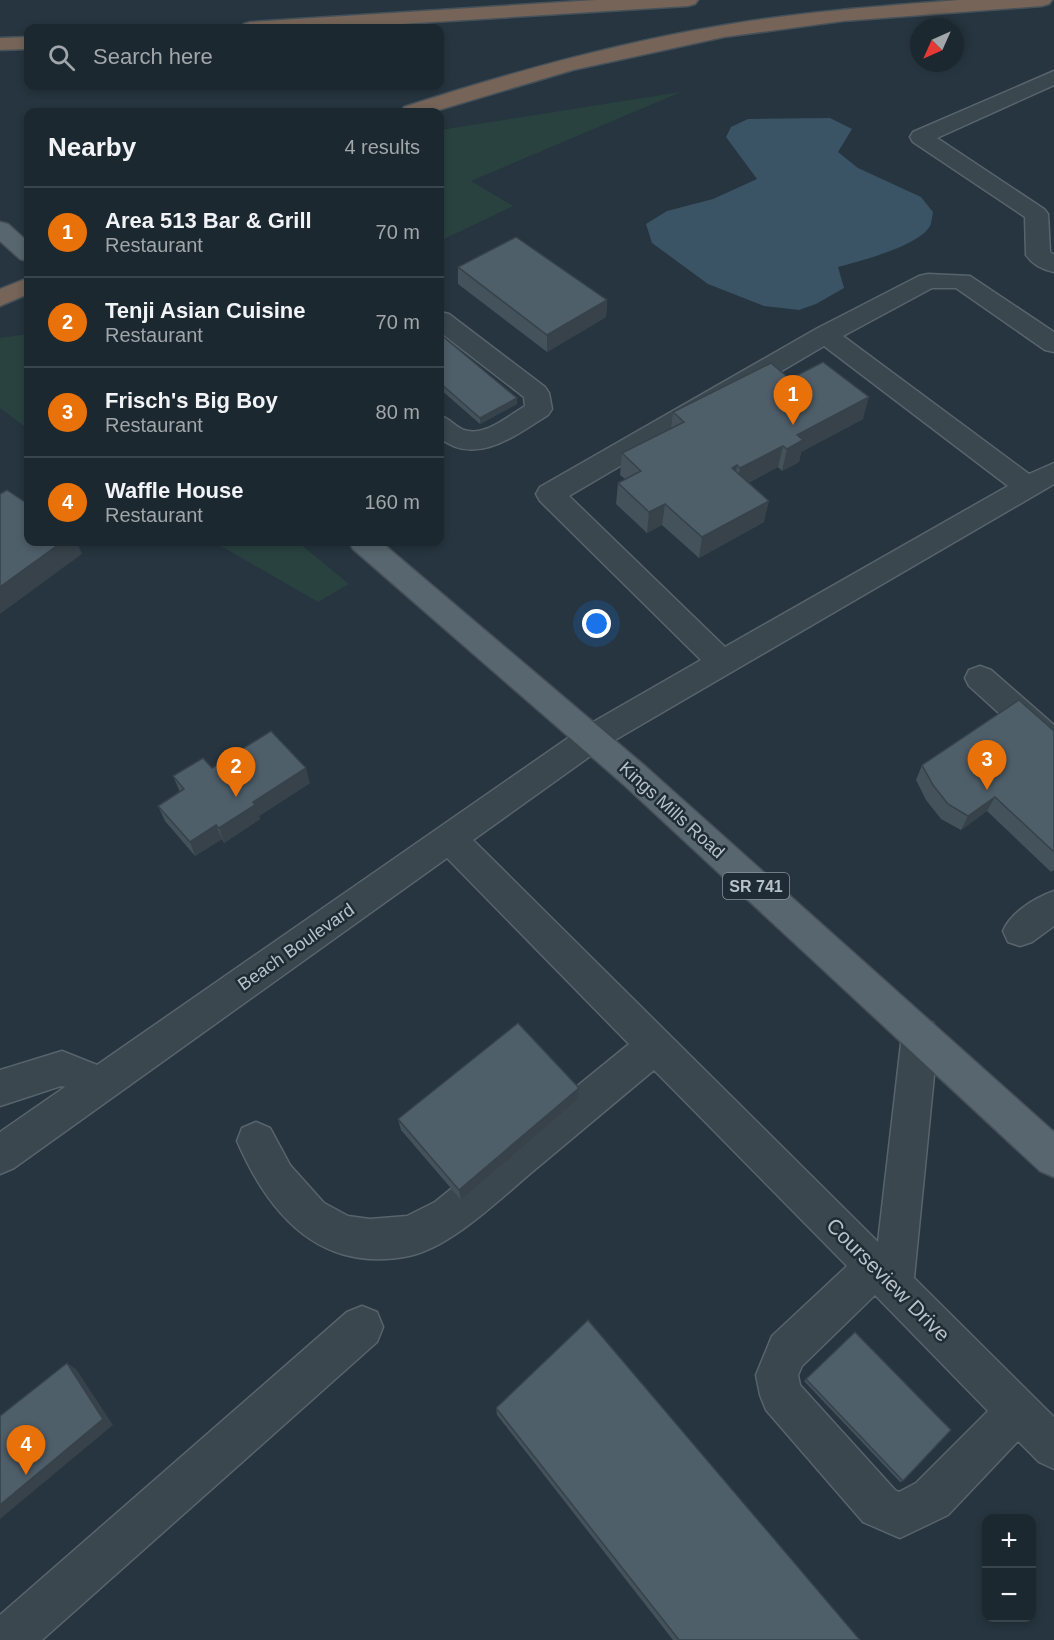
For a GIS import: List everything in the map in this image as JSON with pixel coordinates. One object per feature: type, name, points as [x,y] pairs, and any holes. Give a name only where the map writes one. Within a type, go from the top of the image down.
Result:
[{"type":"highway","points":[[313,24],[688,0]]},
{"type":"highway","points":[[424,108],[479,89],[583,60],[703,35],[856,15],[1042,0]]},
{"type":"highway","points":[[0,44],[24,43]]},
{"type":"highway","points":[[0,298],[24,287]]},
{"type":"main road","points":[[0,229],[24,250]]},
{"type":"main road","name":"Kings Mills Road","points":[[368,546],[592,738],[1054,1158]]},
{"type":"street","points":[[1054,76],[921,138],[1036,214],[1038,255],[1054,265]]},
{"type":"street","points":[[722,662],[550,494],[825,335],[928,281],[961,281],[1054,344]]},
{"type":"street","points":[[444,324],[536,393],[539,409],[490,439],[458,439],[444,427]]},
{"type":"street","points":[[825,335],[1028,487]]},
{"type":"street","name":"Beach Boulevard","points":[[0,1155],[592,738],[1054,472]]},
{"type":"street","points":[[980,678],[1054,744]]},
{"type":"street","name":"Courseview Drive","points":[[450,839],[1054,1447]]},
{"type":"street","points":[[1020,931],[1054,906]]},
{"type":"street","points":[[920,1035],[884,1276],[787,1351],[777,1375],[781,1395],[879,1506],[900,1516],[932,1499],[1018,1411]]},
{"type":"street","points":[[256,1141],[276,1179],[310,1217],[344,1235],[370,1239],[410,1236],[449,1216],[656,1045]]},
{"type":"street","points":[[0,1088],[62,1068],[100,1084]]},
{"type":"street","points":[[7,1640],[362,1327]]},
{"type":"green space","points":[[681,92],[471,181],[513,206],[444,239],[444,129]]},
{"type":"green space","points":[[24,335],[24,426],[0,408],[0,338]]},
{"type":"green space","points":[[221,546],[303,546],[349,584],[318,602]]},
{"type":"water","points":[[830,118],[852,129],[838,152],[858,168],[921,197],[933,212],[930,226],[924,233],[888,252],[838,267],[844,288],[816,304],[799,310],[764,306],[708,284],[652,243],[646,224],[667,211],[713,199],[757,179],[726,137],[731,127],[748,119]]},
{"type":"building","points":[[516,237],[607,300],[547,335],[458,267]]},
{"type":"building","points":[[444,337],[517,398],[480,418],[444,386]]},
{"type":"building","points":[[823,362],[869,397],[797,435],[803,440],[787,449],[783,446],[740,468],[737,465],[732,468],[769,501],[702,537],[665,504],[649,512],[618,483],[641,471],[622,453],[684,422],[673,412],[771,363],[790,379]]},
{"type":"building","points":[[7,490],[24,501],[24,546],[56,546],[0,587],[0,494]]},
{"type":"building","points":[[1019,700],[1054,731],[1054,852],[995,797],[968,816],[948,804],[933,785],[922,765]]},
{"type":"building","points":[[271,731],[306,768],[253,802],[255,805],[219,828],[216,825],[190,842],[158,806],[184,789],[173,776],[203,758],[212,768]]},
{"type":"building","points":[[518,1023],[579,1088],[459,1190],[398,1119]]},
{"type":"building","points":[[588,1320],[860,1640],[679,1640],[496,1408]]},
{"type":"building","points":[[855,1332],[951,1430],[903,1481],[806,1379]]},
{"type":"building","points":[[67,1363],[103,1419],[0,1505],[0,1416]]},
{"type":"place","name":"Area 513 Bar & Grill","points":[[793,425]]},
{"type":"place","name":"Frisch's Big Boy","points":[[987,790]]},
{"type":"place","name":"Tenji Asian Cuisine","points":[[236,797]]},
{"type":"place","name":"Waffle House","points":[[26,1475]]}]
